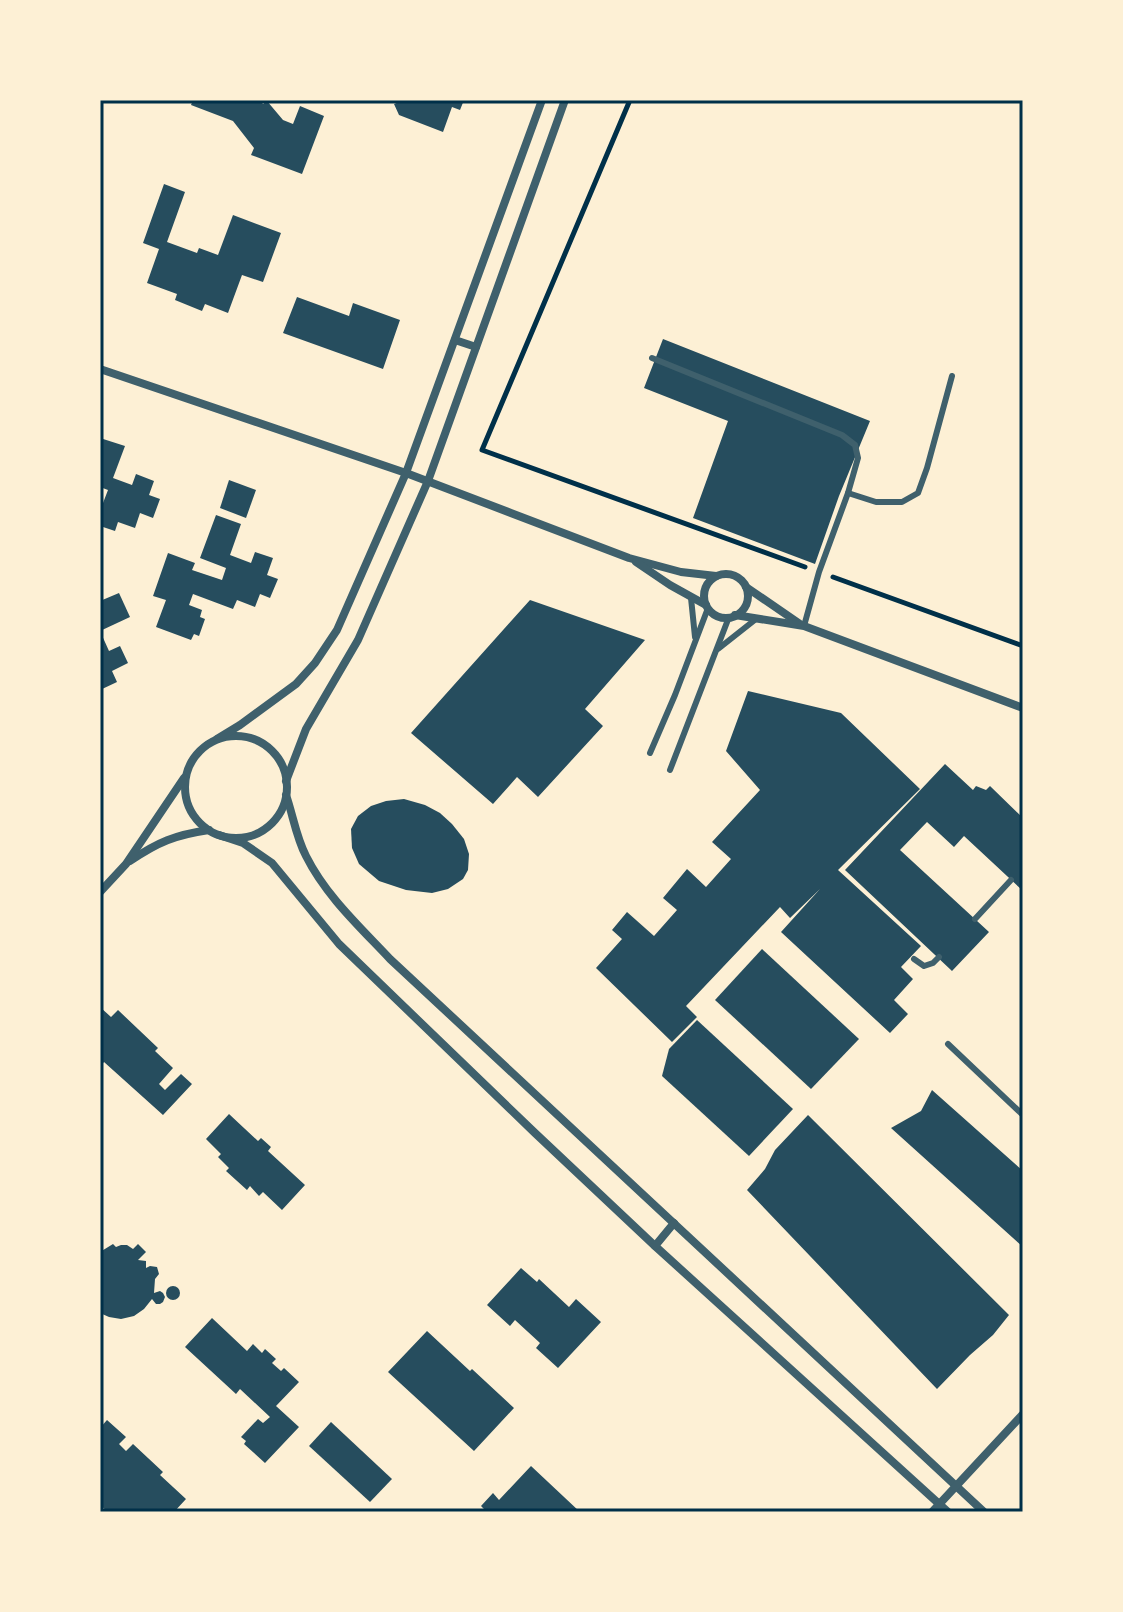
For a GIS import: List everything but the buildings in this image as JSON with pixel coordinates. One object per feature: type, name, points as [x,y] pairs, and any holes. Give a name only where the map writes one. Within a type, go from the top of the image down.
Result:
[{"type":"street","points":[[100,892],[126,864],[187,774],[196,755],[296,684],[315,663],[337,630],[406,473],[542,100]]},
{"type":"street","points":[[286,781],[306,729],[358,640],[428,481],[565,100]]},
{"type":"street","points":[[455,340],[476,347]]},
{"type":"street","points":[[100,369],[406,473],[629,558],[681,572],[733,576],[804,626]]},
{"type":"street","points":[[629,558],[717,616],[804,626],[1023,708]]},
{"type":"street","points":[[707,607],[705,588],[716,576]]},
{"type":"street","points":[[732,616],[740,612],[746,603],[746,587]]},
{"type":"street","points":[[217,739],[236,736],[250,738],[262,743],[277,756],[283,768],[286,795],[305,854],[340,906],[390,959],[984,1512]]},
{"type":"street","points":[[187,774],[185,786],[195,817],[209,830],[243,843],[272,863],[339,944],[535,1133],[948,1512]]},
{"type":"street","points":[[219,835],[241,837],[262,830],[278,816],[286,795]]},
{"type":"street","points":[[126,864],[164,840],[209,830]]},
{"type":"street","points":[[655,1246],[674,1223]]},
{"type":"street","points":[[932,1512],[1023,1414]]},
{"type":"lane","points":[[652,358],[842,435],[855,445],[858,458],[804,626]]},
{"type":"lane","points":[[848,493],[876,502],[902,502],[918,493],[952,376]]},
{"type":"lane","points":[[691,598],[695,641]]},
{"type":"lane","points":[[650,753],[707,607]]},
{"type":"lane","points":[[670,770],[732,616]]},
{"type":"lane","points":[[716,650],[756,619]]},
{"type":"lane","points":[[975,919],[1011,880]]},
{"type":"lane","points":[[914,959],[924,966],[939,957]]},
{"type":"lane","points":[[948,1044],[1023,1115]]},
{"type":"path","points":[[630,100],[482,450],[1023,646]]}]
